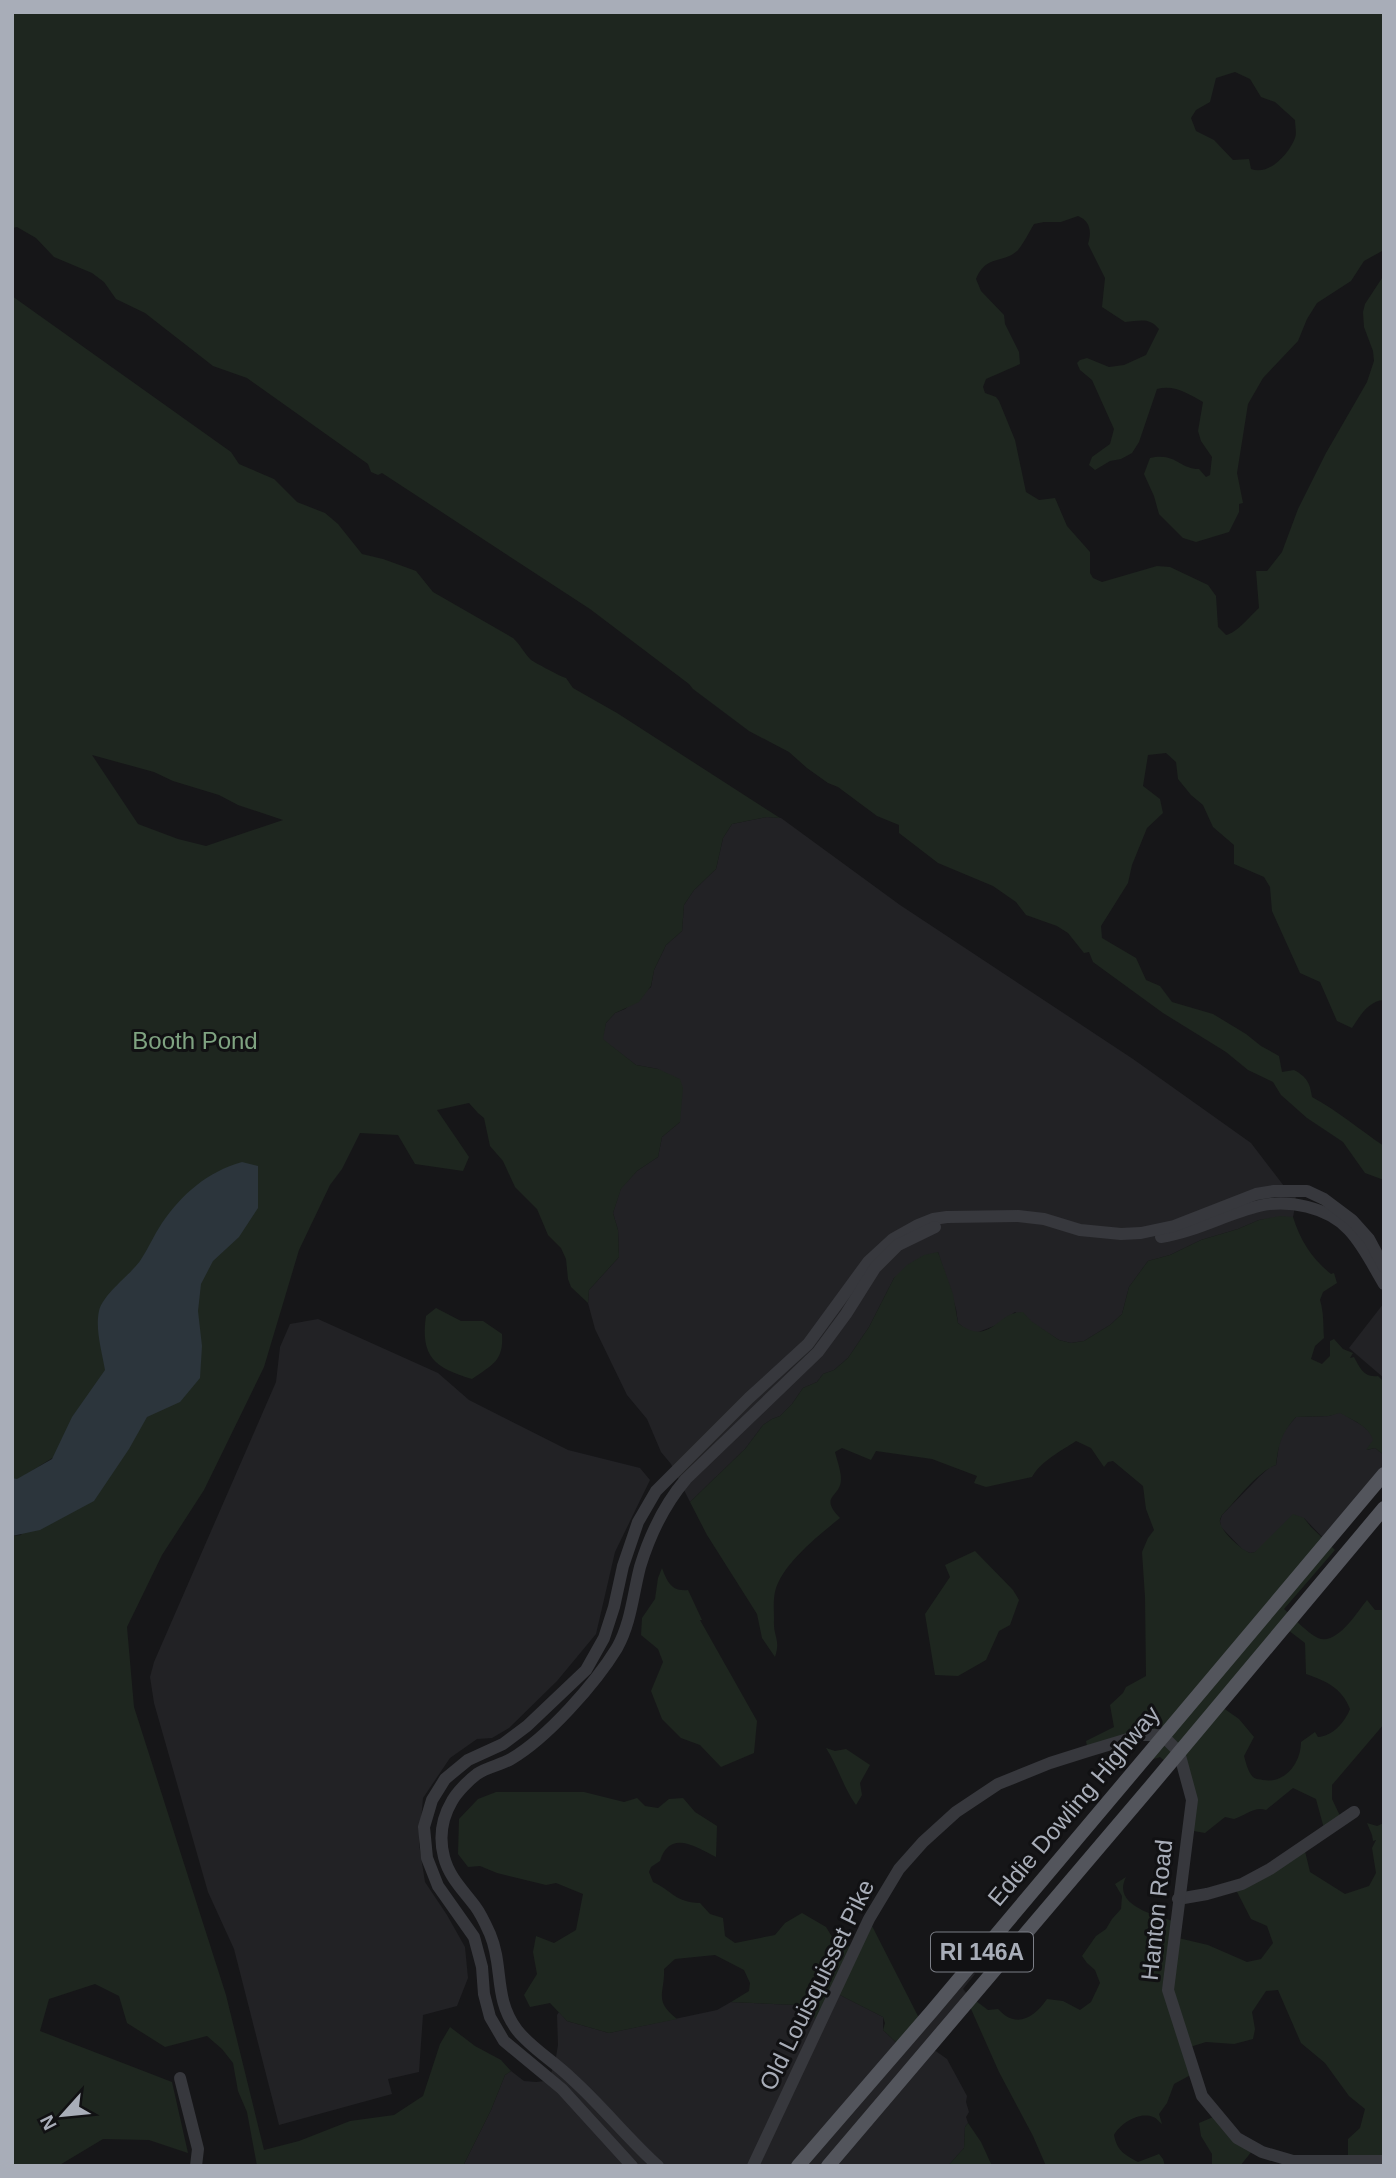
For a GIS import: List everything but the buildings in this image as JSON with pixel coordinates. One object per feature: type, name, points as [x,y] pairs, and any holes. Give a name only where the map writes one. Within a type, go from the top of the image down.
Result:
[{"type":"main road","name":"Eddie Dowling Highway","points":[[798,2166],[939,2003],[1384,1474]]},
{"type":"main road","name":"Eddie Dowling Highway","points":[[828,2166],[1384,1508]]},
{"type":"street","points":[[632,2166],[562,2089],[504,2041],[490,2017],[474,1937],[438,1886],[427,1858],[424,1827],[432,1800],[445,1779],[468,1759],[503,1744],[527,1726],[586,1670],[604,1638],[623,1566],[635,1533],[656,1491],[808,1344],[868,1262],[893,1239],[933,1219],[1018,1216],[1044,1219],[1080,1230],[1141,1233],[1174,1226],[1256,1194],[1307,1191],[1324,1199],[1353,1220],[1369,1239],[1384,1267]]},
{"type":"street","points":[[658,2166],[573,2079],[517,2031],[505,2010],[491,1936],[476,1908],[453,1879],[444,1859],[442,1841],[443,1821],[453,1799],[477,1774],[511,1759],[540,1737],[594,1679],[617,1647],[631,1612],[640,1567],[655,1526],[671,1497],[717,1447],[818,1352],[875,1268],[898,1245],[934,1227],[1015,1223],[1080,1236],[1125,1241],[1178,1234],[1260,1206],[1300,1204],[1320,1211],[1347,1227],[1362,1244],[1384,1284]]},
{"type":"street","name":"Old Louisquisset Pike","points":[[753,2166],[869,1919],[899,1869],[923,1842],[956,1812],[998,1784],[1049,1763],[1141,1735],[1162,1735]]},
{"type":"street","name":"Hanton Road","points":[[1162,1735],[1179,1752],[1192,1800],[1168,1990],[1202,2096],[1237,2138],[1262,2152],[1293,2161],[1384,2161]]},
{"type":"street","points":[[1178,1899],[1242,1884],[1270,1869],[1354,1812]]},
{"type":"street","points":[[180,2078],[198,2149],[195,2166]]},
{"type":"shaded area","points":[[767,817],[781,818],[900,905],[1133,1059],[1251,1143],[1287,1190],[1296,1195],[1293,1217],[1259,1220],[1148,1261],[1129,1287],[1122,1314],[1084,1341],[1071,1343],[1059,1340],[1015,1312],[999,1324],[976,1333],[969,1332],[958,1323],[938,1252],[894,1278],[869,1327],[848,1358],[834,1370],[823,1374],[817,1382],[803,1388],[792,1404],[780,1416],[763,1425],[745,1449],[690,1502],[671,1464],[661,1452],[647,1419],[627,1395],[595,1329],[588,1303],[589,1290],[619,1257],[618,1230],[613,1213],[621,1188],[637,1171],[658,1157],[662,1137],[680,1122],[658,1069],[636,1065],[602,1039],[606,1023],[615,1013],[625,1009],[651,987],[654,970],[666,945],[682,931],[684,905],[694,890],[716,869],[723,838],[732,824]]},
{"type":"shaded area","points":[[242,1162],[258,1166],[258,1208],[239,1237],[213,1261],[201,1284],[198,1311],[202,1346],[200,1378],[180,1402],[147,1417],[94,1501],[40,1530],[12,1536],[12,1478],[17,1479],[52,1459],[72,1417],[105,1370],[98,1325],[102,1305],[111,1291],[140,1261],[162,1223],[178,1203],[196,1185],[229,1166]]},
{"type":"shaded area","points":[[1384,1303],[1384,1378],[1349,1348]]},
{"type":"shaded area","points":[[318,1319],[438,1373],[469,1400],[568,1450],[640,1468],[650,1480],[615,1552],[596,1634],[557,1681],[509,1728],[492,1738],[477,1739],[450,1758],[423,1798],[419,1844],[425,1882],[465,1947],[468,1978],[457,2006],[423,2015],[419,2072],[388,2079],[392,2094],[279,2125],[234,1949],[208,1892],[154,1703],[150,1677],[154,1662],[276,1382],[280,1347],[290,1324]]},
{"type":"shaded area","points":[[1340,1412],[1372,1434],[1374,1440],[1367,1450],[1375,1448],[1384,1455],[1384,1476],[1325,1540],[1304,1518],[1255,1552],[1243,1550],[1221,1527],[1222,1515],[1260,1476],[1276,1465],[1284,1431],[1296,1417],[1329,1416]]},
{"type":"shaded area","points":[[970,1968],[975,1974],[963,1989],[970,1997],[930,2047],[947,2059],[967,2096],[969,2112],[966,2117],[968,2123],[965,2127],[964,2148],[948,2166],[463,2166],[505,2075],[511,2071],[524,2081],[536,2082],[545,2081],[551,2073],[558,2045],[559,2012],[567,2021],[609,2033],[717,2010],[731,2002],[797,2005],[809,2015],[838,1994],[883,2017],[883,2030],[900,2046]]},
{"type":"green space","points":[[12,12],[1384,12],[1384,253],[1382,251],[1364,261],[1351,281],[1317,303],[1298,341],[1263,378],[1248,404],[1237,473],[1243,503],[1239,504],[1239,512],[1229,532],[1196,542],[1183,538],[1159,514],[1144,474],[1150,458],[1166,457],[1199,469],[1206,477],[1210,475],[1212,457],[1198,431],[1203,402],[1187,393],[1169,388],[1157,389],[1139,442],[1132,453],[1095,470],[1089,465],[1092,457],[1110,444],[1114,429],[1092,380],[1080,370],[1077,363],[1087,358],[1109,367],[1124,365],[1146,355],[1159,329],[1148,321],[1125,322],[1102,307],[1105,278],[1088,244],[1090,231],[1085,221],[1078,216],[1061,222],[1034,224],[1018,250],[985,266],[976,279],[981,291],[1004,315],[1005,324],[1019,352],[1020,364],[986,379],[983,387],[985,393],[999,401],[1015,440],[1026,492],[1039,500],[1055,498],[1067,526],[1090,552],[1090,573],[1093,578],[1102,582],[1157,566],[1170,567],[1208,585],[1216,596],[1218,627],[1226,635],[1239,628],[1259,608],[1256,571],[1267,571],[1282,552],[1298,509],[1326,453],[1367,382],[1374,361],[1364,327],[1363,312],[1365,304],[1384,275],[1384,1000],[1369,1006],[1352,1028],[1337,1021],[1320,982],[1300,973],[1272,911],[1270,887],[1264,877],[1234,864],[1234,845],[1213,827],[1203,805],[1178,779],[1176,762],[1166,753],[1148,755],[1143,786],[1160,799],[1163,813],[1147,828],[1128,883],[1101,926],[1102,938],[1136,958],[1146,980],[1160,986],[1172,1002],[1213,1014],[1279,1056],[1282,1072],[1294,1070],[1307,1081],[1312,1097],[1384,1146],[1384,1180],[1365,1173],[1343,1142],[1307,1118],[1281,1095],[1273,1082],[1248,1070],[1226,1052],[1163,1013],[1093,962],[1089,952],[1084,953],[1068,933],[1057,926],[1026,915],[1016,902],[993,886],[938,863],[899,833],[899,825],[877,816],[807,768],[789,752],[749,731],[590,609],[382,473],[378,475],[371,472],[368,464],[247,378],[213,366],[145,313],[116,299],[104,282],[92,273],[54,257],[36,238],[17,227],[12,228]],"holes":[[[1235,72],[1250,79],[1261,97],[1275,102],[1295,120],[1296,136],[1288,151],[1278,162],[1258,170],[1251,169],[1249,159],[1233,160],[1214,140],[1196,131],[1191,118],[1196,110],[1210,102],[1216,78]]]},
{"type":"green space","name":"Booth Pond","points":[[12,296],[231,452],[239,464],[274,479],[297,502],[325,513],[338,524],[362,554],[416,571],[433,592],[513,638],[531,660],[566,678],[573,688],[617,713],[780,818],[767,817],[732,824],[723,838],[716,869],[694,890],[684,905],[682,931],[666,945],[654,970],[651,986],[639,1002],[615,1013],[606,1023],[603,1039],[636,1065],[658,1069],[680,1079],[683,1088],[680,1122],[662,1137],[658,1157],[637,1171],[621,1189],[613,1213],[618,1230],[619,1257],[589,1290],[588,1303],[571,1287],[566,1259],[561,1248],[548,1235],[537,1209],[515,1187],[503,1161],[490,1146],[484,1118],[469,1103],[437,1110],[469,1157],[463,1171],[415,1164],[398,1135],[360,1133],[342,1169],[330,1185],[299,1250],[264,1367],[204,1490],[162,1555],[127,1627],[134,1707],[226,1995],[264,2150],[299,2141],[350,2121],[394,2115],[423,2096],[440,2044],[450,2027],[475,2046],[501,2060],[511,2071],[505,2075],[463,2166],[257,2166],[247,2112],[238,2091],[233,2063],[222,2049],[207,2036],[165,2047],[127,2023],[119,1996],[95,1984],[49,1999],[40,2031],[172,2082],[188,2153],[149,2140],[103,2139],[58,2166],[12,2166],[12,1536],[21,1535],[54,1457],[17,1480],[12,1478]],"holes":[[[92,755],[154,772],[173,781],[219,795],[238,805],[283,820],[206,846],[178,839],[138,824]]]},
{"type":"green space","points":[[1280,1216],[1293,1217],[1299,1234],[1312,1255],[1331,1274],[1334,1273],[1337,1283],[1323,1292],[1320,1300],[1324,1338],[1315,1346],[1311,1359],[1322,1364],[1330,1356],[1330,1341],[1334,1339],[1343,1349],[1353,1353],[1350,1358],[1354,1357],[1363,1371],[1378,1376],[1384,1382],[1384,1455],[1375,1448],[1366,1450],[1373,1440],[1371,1435],[1340,1413],[1296,1417],[1282,1439],[1276,1465],[1255,1480],[1220,1520],[1229,1537],[1250,1553],[1255,1552],[1293,1514],[1304,1518],[1335,1550],[1284,1609],[1318,1638],[1325,1639],[1339,1633],[1367,1600],[1375,1610],[1384,1610],[1384,1724],[1332,1785],[1332,1799],[1342,1820],[1325,1832],[1316,1799],[1293,1788],[1266,1810],[1254,1810],[1234,1819],[1225,1817],[1205,1833],[1194,1831],[1182,1754],[1167,1763],[1160,1757],[1142,1763],[1163,1726],[1120,1745],[1088,1751],[1086,1741],[1114,1727],[1110,1705],[1126,1687],[1146,1676],[1142,1552],[1154,1530],[1146,1509],[1143,1486],[1113,1461],[1104,1467],[1091,1448],[1076,1441],[1046,1461],[1032,1477],[986,1487],[974,1483],[977,1476],[932,1459],[876,1451],[871,1460],[842,1448],[835,1452],[841,1479],[831,1505],[840,1518],[802,1551],[779,1582],[774,1602],[777,1646],[775,1657],[762,1638],[757,1614],[707,1535],[690,1502],[745,1449],[763,1425],[780,1416],[792,1404],[803,1388],[817,1382],[823,1374],[834,1370],[848,1358],[869,1327],[894,1278],[907,1265],[924,1255],[938,1252],[953,1294],[958,1323],[969,1330],[986,1330],[1014,1313],[1023,1312],[1031,1321],[1059,1340],[1071,1343],[1084,1341],[1122,1314],[1129,1287],[1148,1261],[1259,1220]],"holes":[[[1284,1627],[1305,1643],[1306,1674],[1332,1686],[1343,1696],[1350,1709],[1342,1723],[1333,1731],[1318,1737],[1315,1732],[1301,1742],[1295,1764],[1285,1775],[1271,1780],[1256,1779],[1250,1773],[1244,1756],[1254,1737],[1239,1719],[1219,1705]]]},
{"type":"green space","points":[[436,1308],[461,1321],[483,1321],[502,1334],[499,1356],[472,1379],[440,1365],[428,1351],[425,1342],[426,1316]]},
{"type":"green space","points":[[975,1551],[1013,1590],[1019,1600],[1010,1625],[999,1631],[986,1660],[958,1676],[935,1675],[925,1614],[950,1577],[945,1565]]},
{"type":"green space","points":[[662,1568],[674,1587],[688,1590],[700,1620],[757,1721],[754,1753],[721,1767],[700,1745],[681,1738],[662,1719],[651,1691],[663,1662],[658,1649],[641,1635],[642,1618],[655,1599]]},
{"type":"green space","points":[[826,1748],[835,1751],[846,1749],[870,1765],[860,1783],[862,1795],[856,1805],[834,1762]]},
{"type":"green space","points":[[496,1792],[584,1792],[624,1802],[637,1798],[645,1806],[658,1808],[669,1799],[683,1798],[695,1812],[717,1826],[716,1857],[692,1845],[670,1845],[660,1861],[651,1867],[649,1872],[653,1882],[679,1898],[700,1903],[710,1914],[723,1918],[725,1936],[735,1943],[775,1935],[785,1923],[802,1913],[826,1927],[834,1940],[856,1949],[871,1924],[921,2022],[900,2046],[883,2030],[883,2017],[838,1994],[820,2022],[797,2005],[731,2002],[749,1991],[750,1983],[744,1970],[715,1955],[675,1959],[664,1969],[663,2001],[665,2007],[677,2019],[609,2033],[567,2021],[550,2003],[530,2007],[524,1995],[537,1974],[533,1952],[536,1936],[554,1943],[576,1930],[583,1894],[556,1883],[546,1885],[480,1866],[468,1867],[458,1854],[459,1819],[478,1799]]},
{"type":"green space","points":[[1367,1823],[1377,1826],[1384,1823],[1384,2166],[1348,2157],[1348,2139],[1360,2128],[1365,2109],[1349,2096],[1325,2063],[1301,2043],[1278,1990],[1266,1991],[1252,2012],[1255,2029],[1253,2039],[1234,2044],[1206,2042],[1190,2047],[1196,2072],[1174,2084],[1167,2103],[1159,2114],[1162,2124],[1148,2116],[1136,2117],[1125,2123],[1114,2135],[1119,2149],[1129,2157],[1138,2162],[1159,2154],[1165,2166],[1046,2166],[967,2000],[972,1998],[988,2010],[998,2009],[1011,2019],[1018,2020],[1031,2016],[1047,1999],[1063,2001],[1080,2010],[1091,2002],[1100,1983],[1095,1970],[1082,1956],[1121,1909],[1122,1896],[1115,1884],[1126,1877],[1123,1887],[1130,1902],[1148,1913],[1176,1922],[1174,1937],[1208,1945],[1247,1962],[1261,1959],[1273,1943],[1267,1926],[1251,1919],[1235,1888],[1304,1847],[1310,1872],[1345,1894],[1369,1886],[1376,1873],[1372,1848],[1376,1840],[1373,1841]]},
{"type":"green space","points":[[1218,2115],[1252,2151],[1240,2166],[1212,2166],[1212,2154],[1201,2136],[1199,2123]]},
{"type":"green space","points":[[968,2123],[992,2166],[948,2166],[964,2148],[965,2127]]}]
